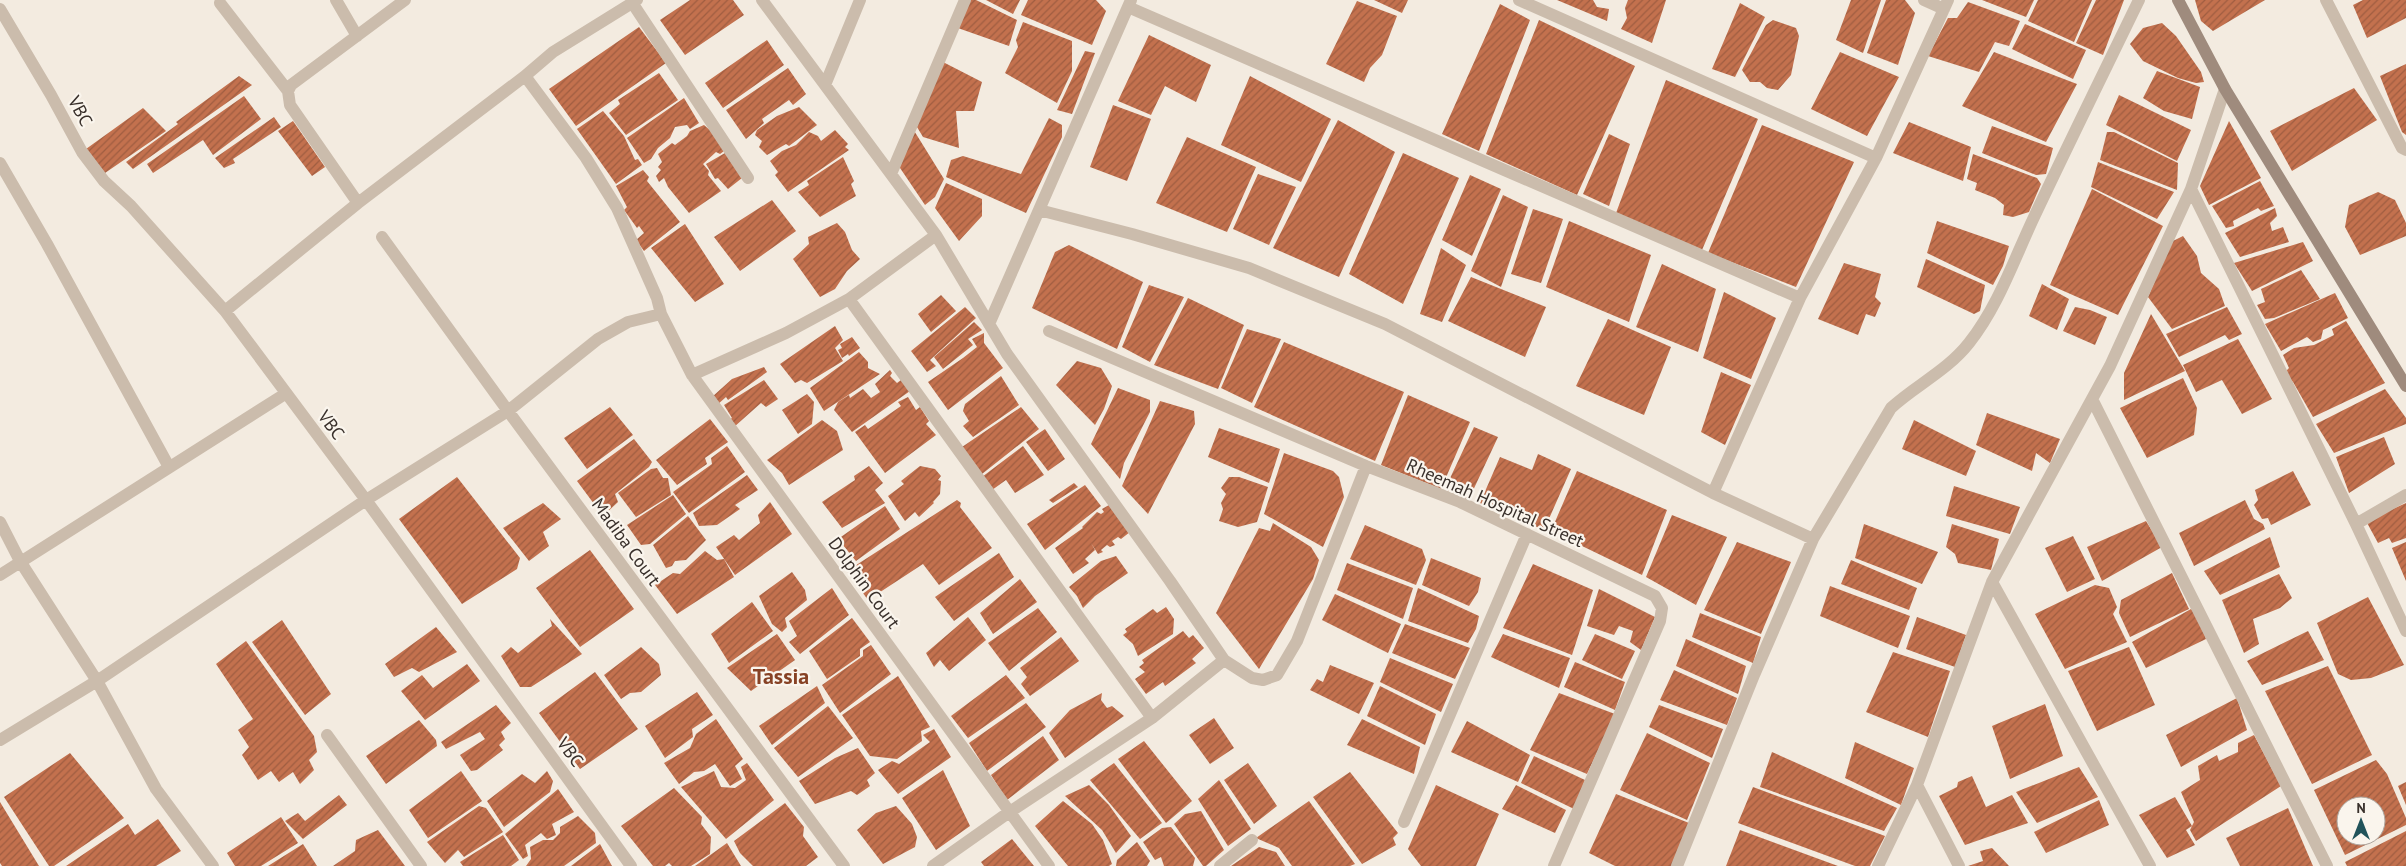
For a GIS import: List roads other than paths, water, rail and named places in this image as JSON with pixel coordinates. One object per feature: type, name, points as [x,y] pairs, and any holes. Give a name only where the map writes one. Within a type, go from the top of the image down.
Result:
[{"type":"street","points":[[336,0],[357,36]]},
{"type":"street","points":[[288,91],[291,85],[405,0]]},
{"type":"street","points":[[762,0],[936,235],[1007,354],[1164,572],[1224,660],[1252,678],[1262,680],[1278,675],[1297,641],[1366,466]]},
{"type":"street","points":[[825,85],[860,0]]},
{"type":"street","points":[[891,174],[965,0]]},
{"type":"street","points":[[1519,0],[1876,158]]},
{"type":"street","points":[[1713,493],[1800,298],[1876,158],[1946,5],[1924,0]]},
{"type":"street","points":[[1677,866],[1754,675],[1813,538],[1890,408],[1907,394],[1942,371],[1958,356],[1994,306],[2034,216],[2139,0]]},
{"type":"street","points":[[2178,0],[2225,89],[2406,386]]},
{"type":"street","points":[[2326,0],[2402,148],[2406,150]]},
{"type":"street","points":[[225,311],[358,203],[525,76],[553,52],[635,2],[748,178]]},
{"type":"street","points":[[220,3],[288,91],[290,105],[358,203]]},
{"type":"street","points":[[989,324],[1130,3],[1800,298]]},
{"type":"street","name":"VBC","points":[[0,9],[82,152],[104,180],[225,311],[285,394],[366,500],[631,866]]},
{"type":"street","name":"Dolphin Court","points":[[525,76],[586,158],[617,208],[657,298],[661,314],[692,375],[1049,866]]},
{"type":"street","points":[[1878,866],[1917,785],[1992,582],[2110,366],[2191,189],[2225,89]]},
{"type":"street","points":[[0,163],[47,244],[169,467]]},
{"type":"street","points":[[2191,189],[2356,524],[2406,631]]},
{"type":"street","points":[[1039,210],[1132,234],[1250,268],[1385,324],[1713,493],[1813,538]]},
{"type":"street","points":[[692,375],[786,333],[849,299],[936,235]]},
{"type":"street","name":"Madiba Court","points":[[382,237],[844,866]]},
{"type":"street","points":[[849,299],[1152,718]]},
{"type":"street","points":[[0,740],[98,681],[366,500],[508,411],[598,338],[628,322],[661,314]]},
{"type":"street","name":"Rheemah Hospital Street","points":[[1049,330],[1366,466],[1460,502],[1656,596],[1662,608],[1660,621],[1554,866]]},
{"type":"street","points":[[0,575],[285,394]]},
{"type":"street","points":[[2092,399],[2327,866]]},
{"type":"street","points":[[2356,524],[2406,495]]},
{"type":"street","points":[[0,522],[20,561],[98,681],[156,788],[213,866]]},
{"type":"street","points":[[1404,822],[1527,534]]},
{"type":"street","points":[[1992,582],[2150,866]]},
{"type":"street","points":[[933,866],[1008,812],[1152,718],[1224,660]]},
{"type":"street","points":[[327,736],[421,866]]},
{"type":"street","points":[[1917,785],[1959,866]]},
{"type":"street","points":[[1220,866],[1252,840]]},
{"type":"district","name":"Tassia","points":[[781,676]]}]
